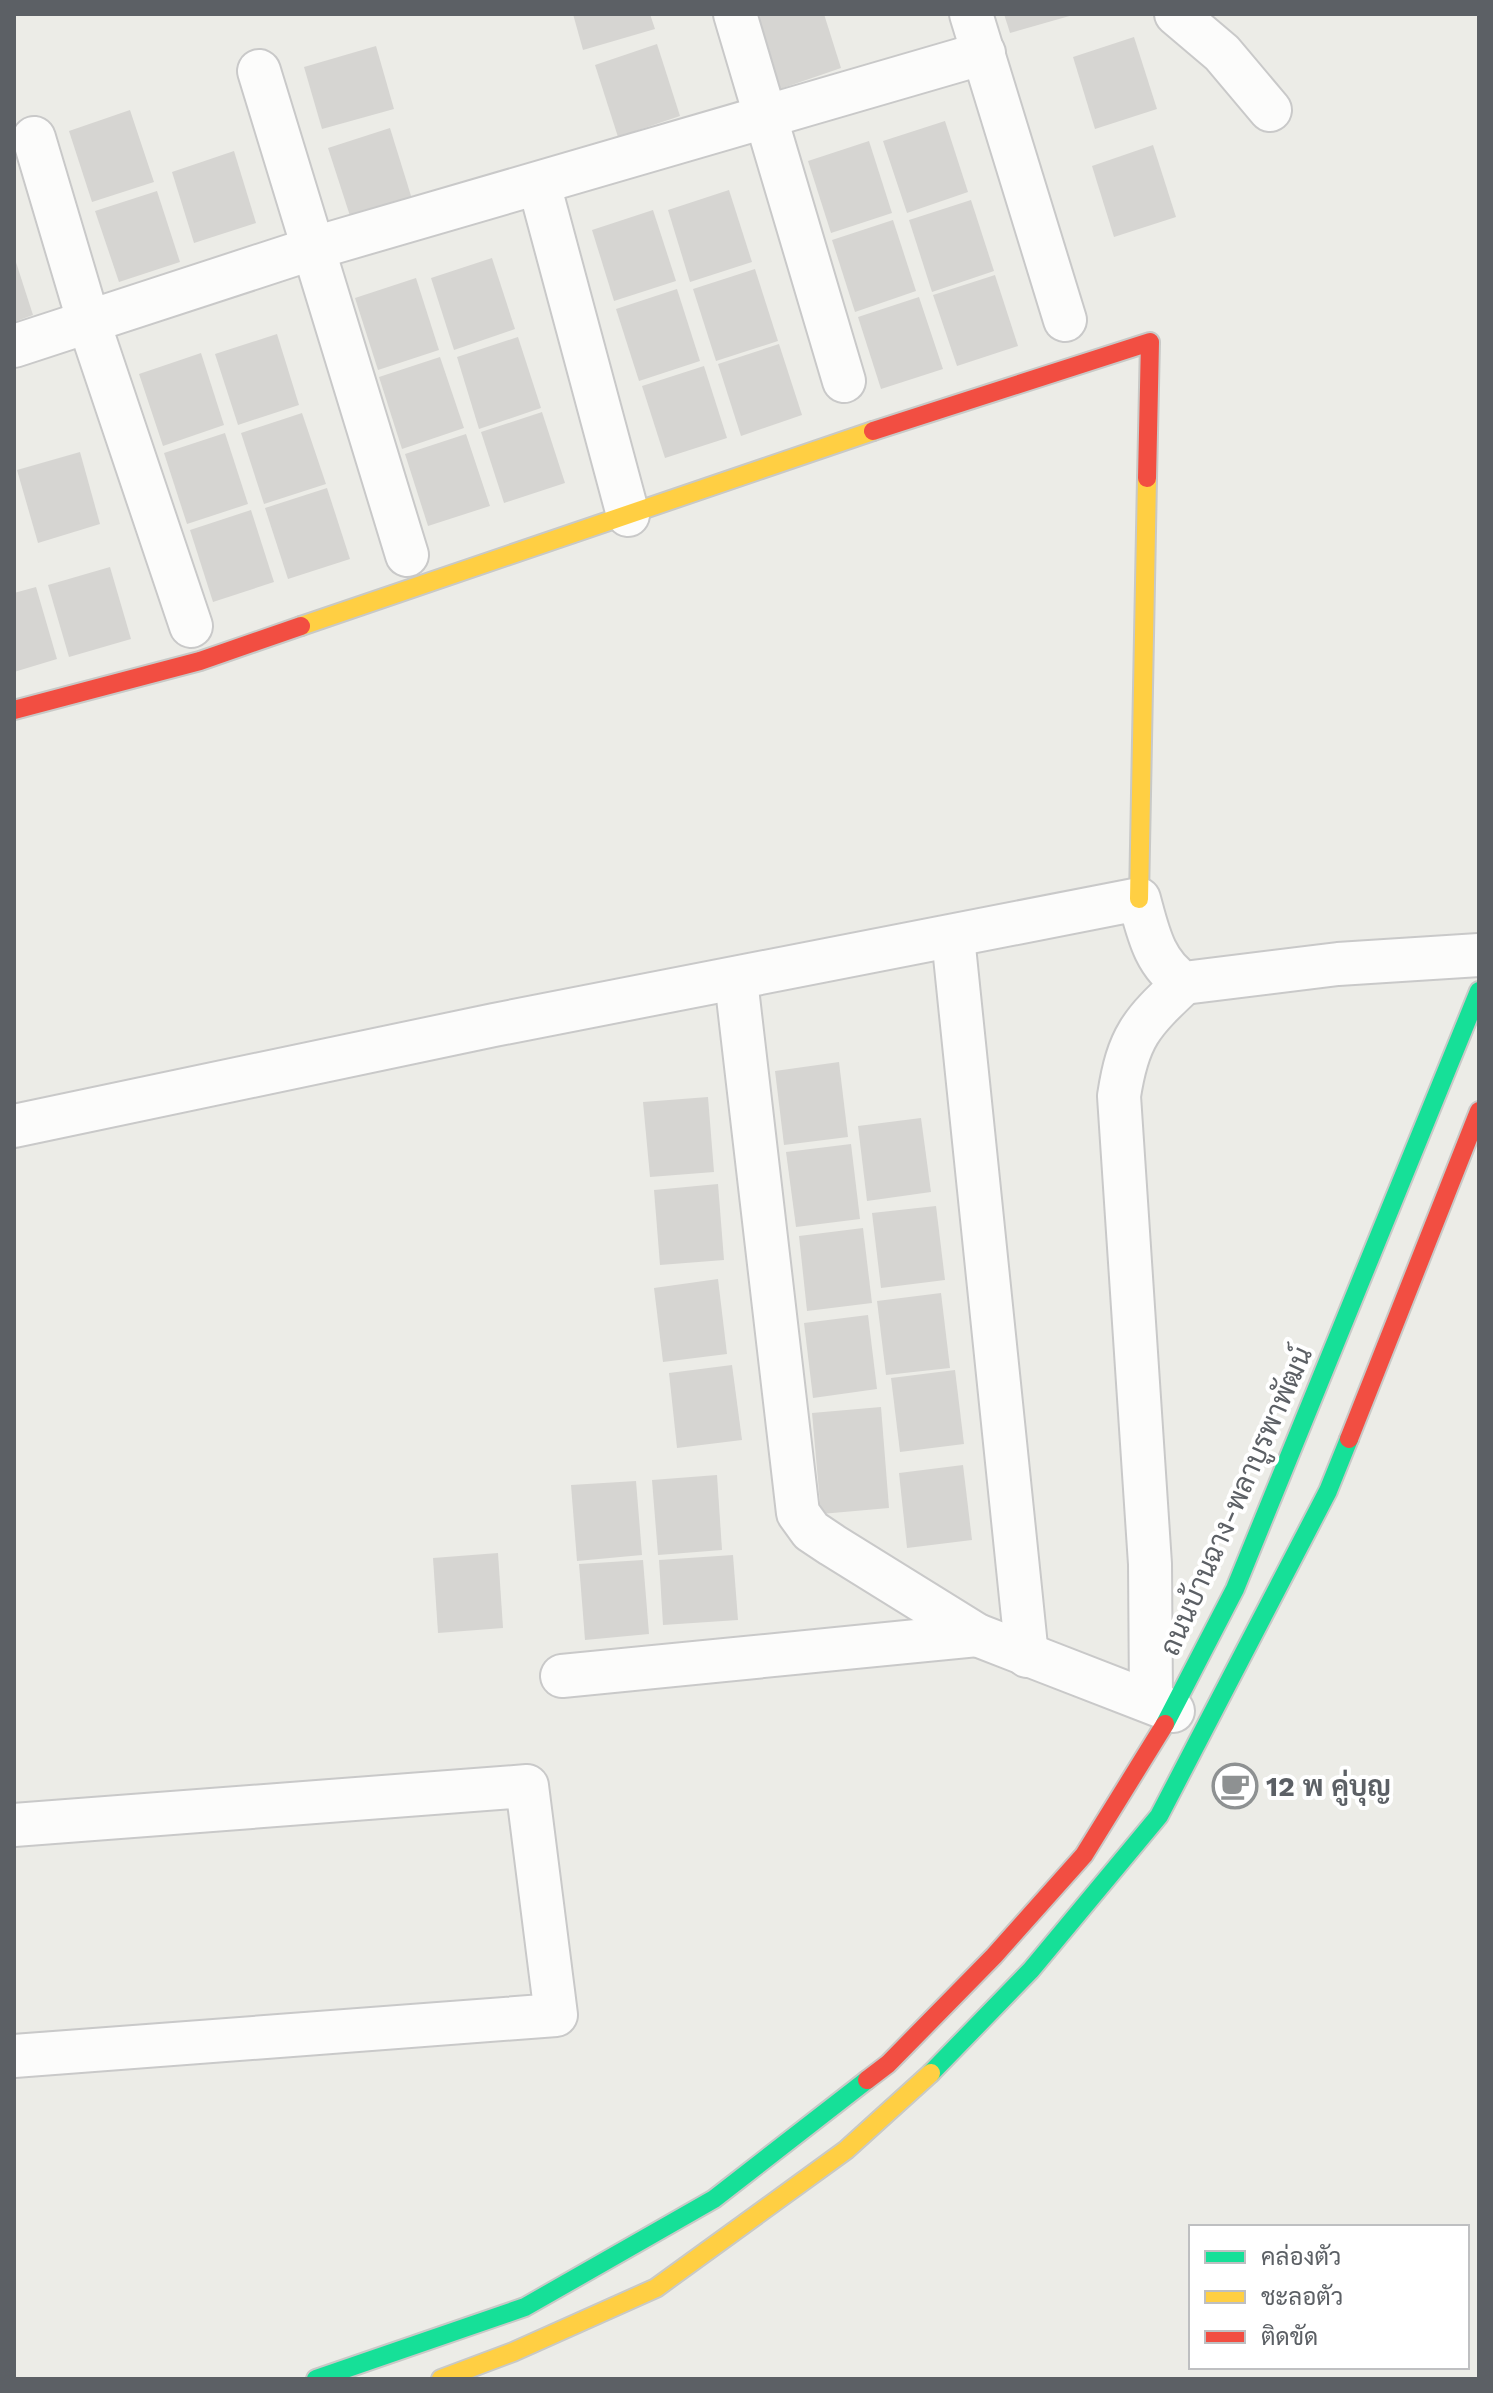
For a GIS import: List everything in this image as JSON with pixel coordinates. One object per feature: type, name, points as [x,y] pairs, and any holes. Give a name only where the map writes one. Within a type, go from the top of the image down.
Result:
[{"type":"street","points":[[735,14],[844,381]]},
{"type":"street","points":[[971,14],[1065,320]]},
{"type":"street","points":[[1176,14],[1222,53],[1270,110]]},
{"type":"street","points":[[14,346],[311,249],[984,53]]},
{"type":"street","points":[[259,71],[407,555]]},
{"type":"street","points":[[34,138],[89,323],[191,626]]},
{"type":"street","points":[[539,184],[628,515]]},
{"type":"street","points":[[14,710],[200,661],[748,472],[1150,342],[1139,899],[1151,942],[1165,971],[1184,983]]},
{"type":"street","points":[[14,1126],[537,1016],[736,980],[1139,899]]},
{"type":"street","points":[[953,937],[1027,1656]]},
{"type":"street","points":[[736,980],[798,1513],[811,1531],[977,1635],[1162,1705],[1119,1096],[1125,1056],[1146,1019],[1184,983],[1338,964],[1479,955]]},
{"type":"street","name":"ถนนบ้านฉาง-พลาบูรพาพัฒน์","points":[[316,2379],[525,2307],[714,2199],[888,2064],[994,1956],[1084,1855],[1162,1705],[1235,1589],[1479,991]]},
{"type":"street","points":[[441,2379],[513,2352],[656,2288],[846,2150],[954,2053],[1031,1970],[1159,1816],[1328,1491],[1479,1111]]},
{"type":"street","points":[[562,1676],[977,1635]]},
{"type":"street","points":[[14,1825],[527,1786],[556,2015],[14,2056]]},
{"type":"building","points":[[573,14],[650,14],[655,29],[583,50]]},
{"type":"building","points":[[767,14],[824,14],[841,68],[780,89],[757,17]]},
{"type":"building","points":[[1004,14],[1073,14],[1073,15],[1010,33]]},
{"type":"building","points":[[1134,37],[1157,109],[1095,129],[1073,57]]},
{"type":"building","points":[[657,44],[680,116],[618,137],[595,65]]},
{"type":"building","points":[[376,46],[394,109],[322,129],[304,67]]},
{"type":"building","points":[[130,110],[154,182],[92,202],[69,131]]},
{"type":"building","points":[[945,121],[968,192],[907,213],[883,141]]},
{"type":"building","points":[[390,128],[412,199],[351,219],[328,148]]},
{"type":"building","points":[[869,141],[892,213],[831,233],[808,161]]},
{"type":"building","points":[[1153,145],[1176,217],[1114,237],[1092,166]]},
{"type":"building","points":[[234,151],[256,223],[194,243],[172,172]]},
{"type":"building","points":[[729,190],[752,262],[690,282],[668,210]]},
{"type":"building","points":[[157,191],[180,262],[119,282],[95,211]]},
{"type":"building","points":[[971,200],[994,271],[932,292],[909,220]]},
{"type":"building","points":[[653,210],[676,281],[614,301],[592,230]]},
{"type":"building","points":[[893,220],[916,291],[855,312],[832,240]]},
{"type":"building","points":[[14,256],[33,315],[14,322]]},
{"type":"building","points":[[492,258],[515,329],[454,350],[431,278]]},
{"type":"building","points":[[755,269],[778,341],[716,361],[693,289]]},
{"type":"building","points":[[995,275],[1018,346],[957,366],[933,295]]},
{"type":"building","points":[[416,278],[439,350],[378,370],[355,298]]},
{"type":"building","points":[[677,289],[700,361],[639,381],[616,309]]},
{"type":"building","points":[[919,297],[943,369],[881,389],[858,317]]},
{"type":"building","points":[[277,334],[299,405],[238,425],[215,354]]},
{"type":"building","points":[[518,337],[541,408],[479,429],[457,357]]},
{"type":"building","points":[[779,344],[802,415],[741,436],[718,364]]},
{"type":"building","points":[[201,353],[224,425],[163,446],[139,374]]},
{"type":"building","points":[[440,357],[464,428],[402,449],[379,377]]},
{"type":"building","points":[[704,366],[727,438],[665,458],[642,386]]},
{"type":"building","points":[[542,412],[565,483],[504,503],[481,432]]},
{"type":"building","points":[[302,413],[326,484],[264,504],[241,433]]},
{"type":"building","points":[[225,433],[248,504],[187,524],[164,453]]},
{"type":"building","points":[[466,434],[490,506],[428,526],[405,454]]},
{"type":"building","points":[[80,452],[100,524],[38,543],[17,470]]},
{"type":"building","points":[[327,488],[350,559],[288,579],[265,508]]},
{"type":"building","points":[[251,510],[274,582],[213,602],[190,530]]},
{"type":"building","points":[[110,567],[131,639],[69,657],[48,585]]},
{"type":"building","points":[[36,587],[57,659],[14,672],[14,593]]},
{"type":"building","points":[[839,1062],[848,1137],[784,1145],[775,1071]]},
{"type":"building","points":[[708,1097],[714,1172],[650,1177],[643,1102]]},
{"type":"building","points":[[921,1118],[931,1192],[867,1201],[858,1126]]},
{"type":"building","points":[[851,1144],[860,1219],[796,1227],[786,1152]]},
{"type":"building","points":[[718,1184],[724,1260],[660,1265],[654,1190]]},
{"type":"building","points":[[936,1206],[945,1280],[881,1288],[872,1213]]},
{"type":"building","points":[[863,1228],[872,1303],[807,1311],[799,1236]]},
{"type":"building","points":[[718,1279],[727,1354],[663,1362],[654,1288]]},
{"type":"building","points":[[941,1293],[950,1368],[886,1375],[877,1301]]},
{"type":"building","points":[[868,1315],[877,1389],[813,1398],[804,1323]]},
{"type":"building","points":[[732,1365],[742,1440],[677,1448],[669,1373]]},
{"type":"building","points":[[955,1370],[964,1444],[900,1452],[891,1378]]},
{"type":"building","points":[[881,1407],[889,1508],[821,1514],[812,1413]]},
{"type":"building","points":[[963,1465],[972,1540],[907,1548],[899,1473]]},
{"type":"building","points":[[717,1475],[722,1550],[658,1555],[652,1480]]},
{"type":"building","points":[[636,1481],[642,1555],[577,1561],[571,1485]]},
{"type":"building","points":[[498,1553],[503,1628],[438,1633],[433,1558]]},
{"type":"building","points":[[733,1555],[738,1620],[663,1625],[659,1560]]},
{"type":"building","points":[[643,1560],[649,1634],[585,1640],[579,1564]]},
{"type":"traffic: fast","points":[[1165,1724],[1235,1589],[1479,991]]},
{"type":"traffic: fast","points":[[931,2073],[1031,1970],[1159,1816],[1328,1491],[1349,1439]]},
{"type":"traffic: fast","points":[[316,2379],[525,2307],[714,2199],[867,2080]]},
{"type":"traffic: slow","points":[[301,626],[873,431]]},
{"type":"traffic: slow","points":[[1139,899],[1147,478]]},
{"type":"traffic: slow","points":[[441,2379],[513,2352],[656,2288],[846,2150],[931,2073]]},
{"type":"traffic: jam","points":[[873,431],[1150,342],[1147,478]]},
{"type":"traffic: jam","points":[[14,710],[200,661],[301,626]]},
{"type":"traffic: jam","points":[[1349,1439],[1479,1111]]},
{"type":"traffic: jam","points":[[867,2080],[888,2064],[994,1956],[1084,1855],[1165,1724]]},
{"type":"place","name":"12 พ คู่บุญ","points":[[1235,1786]]}]
